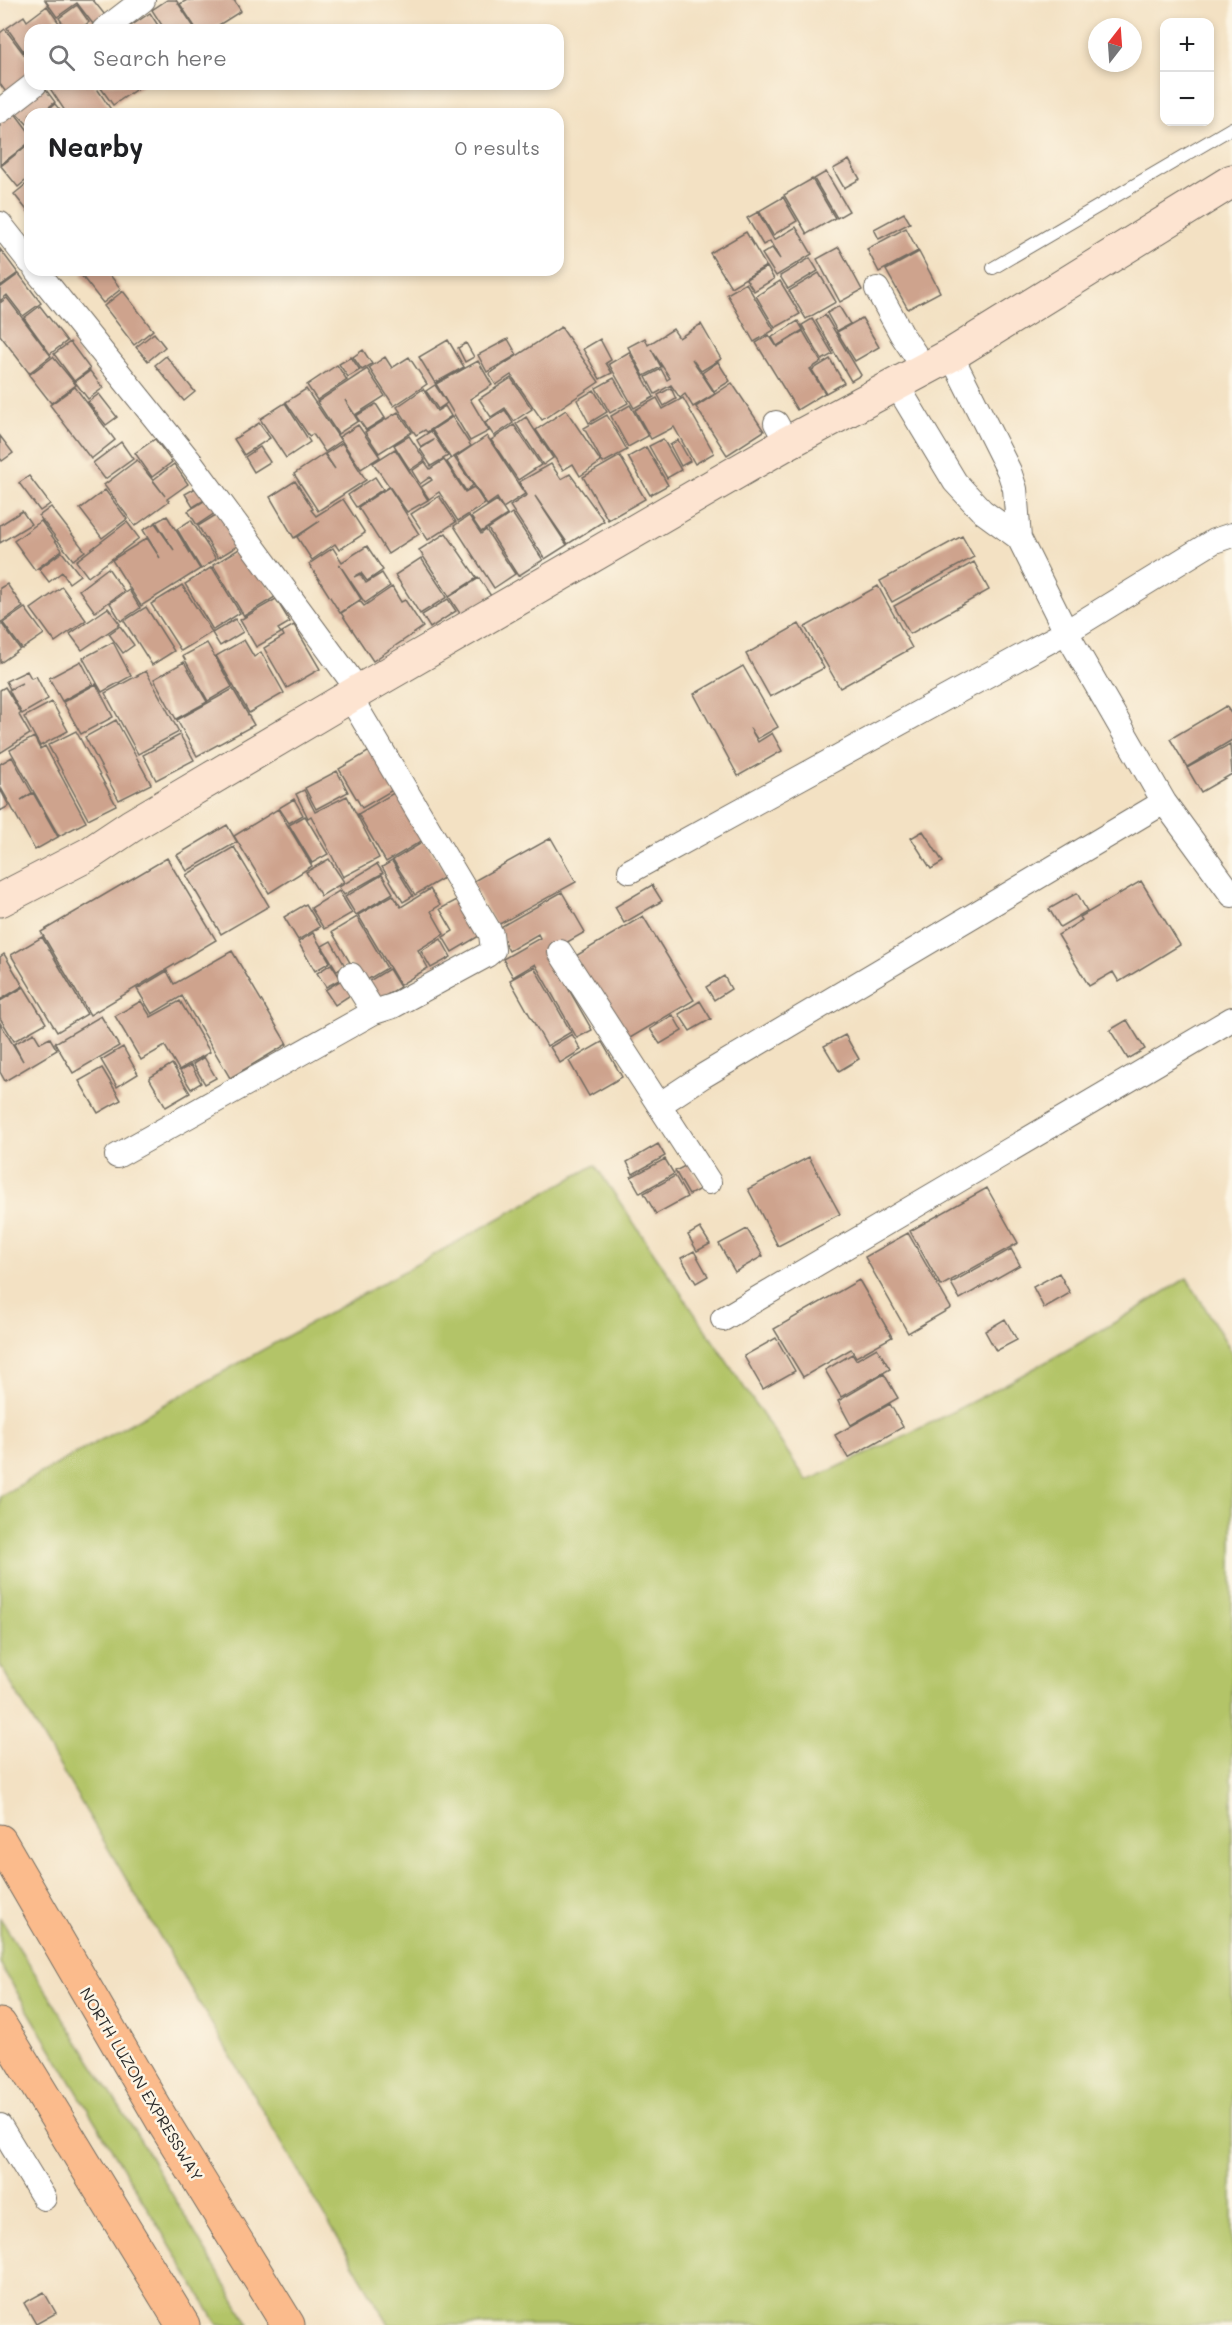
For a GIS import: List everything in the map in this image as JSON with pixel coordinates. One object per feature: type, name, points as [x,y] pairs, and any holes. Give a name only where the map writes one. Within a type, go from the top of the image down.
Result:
[{"type":"highway","name":"NORTH LUZON EXPRESSWAY","points":[[0,1841],[162,2120],[288,2325]]},
{"type":"highway","points":[[0,2025],[183,2325]]},
{"type":"main road","points":[[0,900],[88,854],[782,433],[896,384],[938,362],[1232,181]]},
{"type":"street","points":[[112,24],[143,0]]},
{"type":"street","points":[[0,111],[27,90]]},
{"type":"street","points":[[0,224],[24,254]]},
{"type":"street","points":[[41,276],[192,464],[354,694],[491,934],[493,943],[493,950],[487,955],[393,1006],[374,1012],[117,1156]]},
{"type":"street","points":[[877,289],[902,335],[938,362],[1009,471],[1015,489],[1018,538],[1066,632],[1164,802],[1232,896]]},
{"type":"street","points":[[896,384],[955,482],[982,511],[1018,538]]},
{"type":"street","points":[[630,872],[1066,632],[1214,541],[1232,535]]},
{"type":"street","points":[[659,1105],[713,1070],[1164,802]]},
{"type":"street","points":[[560,952],[709,1182]]},
{"type":"street","points":[[351,975],[374,1012]]},
{"type":"street","points":[[723,1319],[1232,1018]]},
{"type":"street","points":[[0,2126],[44,2198]]},
{"type":"lane","points":[[993,268],[1232,128]]},
{"type":"green space","points":[[595,1165],[807,1481],[905,1436],[1001,1387],[1187,1278],[1232,1352],[1232,2325],[389,2325],[0,1665],[0,1496]]},
{"type":"green space","points":[[0,1918],[136,2133],[249,2325],[218,2325],[0,1964]]},
{"type":"building","points":[[45,0],[93,0],[105,15],[93,24],[77,3],[57,17]]},
{"type":"building","points":[[167,0],[176,0],[192,24],[161,24],[152,10]]},
{"type":"building","points":[[187,0],[234,0],[241,11],[220,24],[193,24],[180,4]]},
{"type":"building","points":[[77,5],[89,22],[86,24],[63,24],[59,18]]},
{"type":"building","points":[[47,6],[60,24],[24,24],[24,52],[7,28],[24,16],[27,21]]},
{"type":"building","points":[[150,13],[157,24],[134,24]]},
{"type":"building","points":[[5,29],[24,54],[24,83],[8,95],[0,84],[0,33]]},
{"type":"building","points":[[38,90],[46,90],[55,102],[48,108],[24,108],[24,121],[13,109]]},
{"type":"building","points":[[51,90],[98,90],[110,108],[63,108]]},
{"type":"building","points":[[102,90],[135,90],[113,105]]},
{"type":"building","points":[[14,112],[24,125],[24,147],[0,165],[0,123]]},
{"type":"building","points":[[24,148],[24,182],[18,187],[1,166]]},
{"type":"building","points":[[849,160],[860,179],[844,188],[833,169]]},
{"type":"building","points":[[826,172],[849,211],[837,218],[814,179]]},
{"type":"building","points":[[812,179],[835,218],[807,234],[784,195]]},
{"type":"building","points":[[24,186],[24,206],[14,194]]},
{"type":"building","points":[[783,197],[797,221],[773,235],[759,211]]},
{"type":"building","points":[[758,212],[774,240],[796,227],[812,254],[776,276],[762,254],[772,248],[780,259],[770,241],[763,245],[747,218]]},
{"type":"building","points":[[904,213],[910,223],[879,239],[874,229]]},
{"type":"building","points":[[906,228],[918,251],[879,272],[867,249]]},
{"type":"building","points":[[746,232],[766,266],[731,287],[710,253]]},
{"type":"building","points":[[839,247],[862,290],[840,302],[817,259]]},
{"type":"building","points":[[0,249],[18,273],[0,286]]},
{"type":"building","points":[[919,252],[940,292],[908,309],[886,270]]},
{"type":"building","points":[[810,258],[818,271],[788,289],[780,276]]},
{"type":"building","points":[[767,267],[774,279],[754,291],[746,279]]},
{"type":"building","points":[[819,273],[836,302],[806,319],[789,291]]},
{"type":"building","points":[[19,274],[41,303],[23,316],[7,295],[0,301],[0,288]]},
{"type":"building","points":[[82,276],[111,276],[121,289],[103,303]]},
{"type":"building","points":[[780,281],[800,314],[775,328],[756,296]]},
{"type":"building","points":[[746,283],[774,330],[754,342],[727,294]]},
{"type":"building","points":[[123,291],[153,330],[134,345],[104,306]]},
{"type":"building","points":[[7,298],[51,356],[29,373],[0,335],[0,303]]},
{"type":"building","points":[[40,306],[67,341],[50,354],[24,318]]},
{"type":"building","points":[[839,306],[850,324],[837,331],[827,313]]},
{"type":"building","points":[[825,315],[861,375],[851,381],[816,321]]},
{"type":"building","points":[[862,318],[879,347],[855,361],[837,332]]},
{"type":"building","points":[[812,319],[833,354],[822,360],[802,325]]},
{"type":"building","points":[[798,321],[803,330],[777,346],[772,337]]},
{"type":"building","points":[[701,324],[721,359],[701,371],[692,359],[715,394],[693,407],[685,394],[680,398],[671,385],[655,394],[646,377],[661,369],[667,380],[670,378],[651,349],[661,367],[644,376],[628,347],[645,338],[648,345],[673,329],[679,338]]},
{"type":"building","points":[[561,327],[599,382],[542,420],[511,375],[496,385],[489,374]]},
{"type":"building","points":[[803,331],[821,362],[810,369],[825,393],[797,410],[756,343],[769,335],[777,347]]},
{"type":"building","points":[[154,333],[165,347],[148,361],[136,347]]},
{"type":"building","points":[[508,339],[517,355],[487,372],[478,355]]},
{"type":"building","points":[[600,339],[611,360],[606,363],[612,373],[600,379],[583,349]]},
{"type":"building","points":[[448,340],[464,367],[435,383],[419,357]]},
{"type":"building","points":[[70,342],[90,369],[74,381],[54,354]]},
{"type":"building","points":[[466,343],[474,357],[465,362],[458,348]]},
{"type":"building","points":[[363,350],[372,364],[362,370],[353,357]]},
{"type":"building","points":[[629,352],[654,397],[634,408],[609,364]]},
{"type":"building","points":[[166,356],[195,392],[184,401],[155,365]]},
{"type":"building","points":[[53,357],[76,385],[51,403],[29,375]]},
{"type":"building","points":[[351,357],[360,370],[348,377],[339,364]]},
{"type":"building","points":[[385,357],[392,368],[409,357],[427,384],[394,406],[369,368]]},
{"type":"building","points":[[830,359],[844,383],[826,393],[812,370]]},
{"type":"building","points":[[478,361],[492,385],[470,399],[489,431],[470,441],[436,384]]},
{"type":"building","points":[[718,362],[730,381],[714,391],[702,373]]},
{"type":"building","points":[[337,365],[347,380],[317,400],[307,385]]},
{"type":"building","points":[[367,369],[385,396],[355,415],[345,400],[358,421],[338,434],[317,402]]},
{"type":"building","points":[[90,371],[103,388],[88,399],[75,382]]},
{"type":"building","points":[[511,378],[532,409],[514,421],[505,408],[491,417],[479,399]]},
{"type":"building","points":[[614,378],[628,403],[610,413],[596,388]]},
{"type":"building","points":[[732,383],[764,431],[727,455],[696,407]]},
{"type":"building","points":[[435,385],[447,403],[438,409],[426,391]]},
{"type":"building","points":[[75,387],[115,440],[91,459],[50,405]]},
{"type":"building","points":[[671,388],[676,399],[664,406],[658,395]]},
{"type":"building","points":[[306,389],[341,441],[325,452],[313,434],[309,436],[286,402]]},
{"type":"building","points":[[423,389],[437,411],[445,406],[451,416],[427,432],[425,430],[416,435],[397,407]]},
{"type":"building","points":[[594,390],[607,412],[589,423],[577,400]]},
{"type":"building","points":[[99,394],[117,417],[106,425],[88,402]]},
{"type":"building","points":[[657,398],[663,409],[683,398],[714,453],[695,464],[674,427],[651,439],[635,410]]},
{"type":"building","points":[[285,403],[310,442],[286,458],[260,419]]},
{"type":"building","points":[[376,404],[385,418],[366,430],[356,416]]},
{"type":"building","points":[[630,405],[648,436],[628,447],[611,416]]},
{"type":"building","points":[[505,410],[513,423],[494,436],[485,423]]},
{"type":"building","points":[[566,410],[601,462],[580,476],[573,464],[563,470],[536,430]]},
{"type":"building","points":[[398,412],[412,432],[379,453],[365,432]]},
{"type":"building","points":[[607,415],[627,450],[603,463],[584,428]]},
{"type":"building","points":[[452,417],[471,446],[451,459],[432,430]]},
{"type":"building","points":[[526,417],[553,458],[543,465],[516,424]]},
{"type":"building","points":[[259,423],[270,438],[244,455],[234,439]]},
{"type":"building","points":[[358,425],[380,457],[361,469],[339,437]]},
{"type":"building","points":[[514,425],[541,465],[518,480],[491,440]]},
{"type":"building","points":[[431,431],[448,456],[431,466],[420,449],[434,440],[421,447],[417,440]]},
{"type":"building","points":[[0,436],[13,453],[2,461],[0,458]]},
{"type":"building","points":[[409,436],[425,460],[410,470],[394,445]]},
{"type":"building","points":[[487,436],[525,494],[503,508],[497,498],[487,505],[456,457]]},
{"type":"building","points":[[155,439],[172,462],[152,477],[135,453]]},
{"type":"building","points":[[663,439],[681,470],[667,478],[649,446]]},
{"type":"building","points":[[678,440],[690,461],[681,466],[670,445]]},
{"type":"building","points":[[121,442],[133,459],[105,479],[93,463]]},
{"type":"building","points":[[342,443],[366,480],[318,511],[294,474],[324,454],[335,469],[325,454]]},
{"type":"building","points":[[260,447],[270,462],[254,472],[245,457]]},
{"type":"building","points":[[646,447],[668,485],[650,495],[628,457]]},
{"type":"building","points":[[395,449],[428,500],[407,512],[373,463]]},
{"type":"building","points":[[620,456],[645,499],[608,520],[583,477]]},
{"type":"building","points":[[454,457],[473,485],[466,491],[447,462]]},
{"type":"building","points":[[137,460],[165,496],[153,480],[174,464],[188,484],[135,526],[104,485]]},
{"type":"building","points":[[444,460],[465,492],[474,487],[485,504],[458,521],[439,492],[429,499],[421,487],[432,480],[430,477],[420,484],[412,471],[425,462],[430,469]]},
{"type":"building","points":[[551,464],[561,479],[570,474],[604,521],[568,544],[535,496],[567,545],[545,559],[510,506],[527,495],[519,482]]},
{"type":"building","points":[[29,476],[50,504],[40,511],[19,483]]},
{"type":"building","points":[[375,477],[383,489],[356,507],[348,495]]},
{"type":"building","points":[[295,481],[316,516],[343,499],[365,533],[339,550],[335,544],[312,560],[297,537],[320,521],[294,538],[270,497]]},
{"type":"building","points":[[203,484],[211,496],[193,507],[185,494]]},
{"type":"building","points":[[389,487],[419,534],[388,554],[358,507]]},
{"type":"building","points":[[105,490],[127,519],[102,538],[80,509]]},
{"type":"building","points":[[439,496],[456,522],[428,540],[411,514]]},
{"type":"building","points":[[210,497],[218,511],[197,525],[188,511]]},
{"type":"building","points":[[497,500],[507,515],[481,532],[471,517]]},
{"type":"building","points":[[51,507],[85,551],[73,560],[39,516]]},
{"type":"building","points":[[22,511],[31,524],[0,543],[0,525]]},
{"type":"building","points":[[219,513],[239,545],[218,558],[198,526]]},
{"type":"building","points":[[512,513],[543,560],[518,576],[488,529]]},
{"type":"building","points":[[167,516],[200,569],[141,606],[112,560],[147,538],[160,558],[143,530],[155,523],[174,550],[156,522]]},
{"type":"building","points":[[469,516],[481,534],[486,530],[515,574],[494,588],[454,526]]},
{"type":"building","points":[[191,520],[216,559],[201,569],[177,529]]},
{"type":"building","points":[[41,521],[62,550],[35,570],[14,541]]},
{"type":"building","points":[[127,522],[139,538],[88,577],[76,561]]},
{"type":"building","points":[[446,533],[477,578],[449,596],[419,550]]},
{"type":"building","points":[[962,536],[974,557],[892,602],[880,581]]},
{"type":"building","points":[[244,546],[275,597],[244,616],[213,565]]},
{"type":"building","points":[[367,546],[383,570],[367,581],[361,573],[354,577],[360,574],[366,583],[382,573],[390,586],[365,603],[339,564],[361,599],[340,613],[309,564],[333,548],[342,562]]},
{"type":"building","points":[[62,552],[80,575],[69,583],[62,572],[49,582],[39,569]]},
{"type":"building","points":[[421,558],[447,597],[420,614],[395,575]]},
{"type":"building","points":[[974,562],[989,590],[910,634],[894,606]]},
{"type":"building","points":[[212,567],[240,613],[213,630],[185,584]]},
{"type":"building","points":[[108,568],[124,591],[95,612],[79,590]]},
{"type":"building","points":[[479,578],[491,596],[461,615],[449,597]]},
{"type":"building","points":[[7,584],[23,607],[0,623],[0,588]]},
{"type":"building","points":[[182,585],[212,632],[181,651],[151,604]]},
{"type":"building","points":[[878,586],[912,648],[840,688],[805,627]]},
{"type":"building","points":[[62,587],[86,620],[55,642],[31,609]]},
{"type":"building","points":[[392,587],[401,602],[405,600],[423,627],[373,661],[341,613],[360,601],[364,606]]},
{"type":"building","points":[[129,590],[140,608],[121,621],[110,603]]},
{"type":"building","points":[[276,599],[290,622],[278,629],[281,633],[256,647],[240,620]]},
{"type":"building","points":[[448,599],[456,611],[430,628],[422,615]]},
{"type":"building","points":[[146,607],[174,651],[152,665],[124,621]]},
{"type":"building","points":[[25,608],[44,634],[22,649],[3,623]]},
{"type":"building","points":[[108,608],[120,624],[82,650],[70,634]]},
{"type":"building","points":[[235,619],[243,632],[220,646],[212,633]]},
{"type":"building","points":[[2,624],[20,649],[0,663],[0,625]]},
{"type":"building","points":[[799,624],[824,668],[770,697],[746,654]]},
{"type":"building","points":[[294,625],[320,669],[287,688],[264,648],[284,636],[282,632]]},
{"type":"building","points":[[120,626],[134,645],[123,653],[109,634]]},
{"type":"building","points":[[244,640],[254,657],[261,652],[284,693],[249,713],[216,656]]},
{"type":"building","points":[[113,642],[131,676],[102,692],[83,658]]},
{"type":"building","points":[[207,643],[232,687],[208,701],[183,656]]},
{"type":"building","points":[[81,661],[93,684],[62,701],[49,678]]},
{"type":"building","points":[[184,662],[207,702],[176,719],[154,679]]},
{"type":"building","points":[[743,666],[778,727],[757,739],[750,728],[758,742],[772,733],[782,751],[738,776],[694,694]]},
{"type":"building","points":[[27,671],[31,678],[36,676],[48,699],[22,714],[9,690],[22,683],[10,689],[6,681]]},
{"type":"building","points":[[146,671],[179,732],[138,754],[105,693]]},
{"type":"building","points":[[96,684],[113,717],[81,734],[63,702]]},
{"type":"building","points":[[5,687],[21,713],[19,715],[30,734],[0,753],[0,690]]},
{"type":"building","points":[[233,689],[254,725],[197,756],[177,720]]},
{"type":"building","points":[[52,702],[68,731],[40,746],[24,717]]},
{"type":"building","points":[[1226,706],[1232,715],[1232,740],[1187,767],[1170,739]]},
{"type":"building","points":[[116,720],[151,784],[119,800],[85,737]]},
{"type":"building","points":[[76,731],[116,805],[88,819],[48,745]]},
{"type":"building","points":[[180,735],[194,760],[156,780],[143,755]]},
{"type":"building","points":[[34,737],[40,749],[45,746],[86,822],[59,836],[10,750]]},
{"type":"building","points":[[1230,744],[1232,774],[1201,792],[1187,768]]},
{"type":"building","points":[[373,749],[396,788],[362,808],[339,769]]},
{"type":"building","points":[[12,757],[32,793],[21,800],[33,793],[58,837],[35,850],[0,786],[0,764]]},
{"type":"building","points":[[337,771],[348,792],[316,809],[305,788]]},
{"type":"building","points":[[0,789],[9,806],[0,811]]},
{"type":"building","points":[[304,790],[315,812],[347,796],[379,858],[343,877],[311,816],[308,818],[296,794]]},
{"type":"building","points":[[397,791],[425,839],[386,862],[358,814]]},
{"type":"building","points":[[294,799],[303,815],[289,823],[279,808]]},
{"type":"building","points":[[278,809],[312,866],[269,893],[234,836]]},
{"type":"building","points":[[305,816],[328,854],[312,863],[289,825]]},
{"type":"building","points":[[227,825],[237,842],[187,871],[177,855]]},
{"type":"building","points":[[923,831],[943,862],[931,869],[911,838]]},
{"type":"building","points":[[551,838],[576,882],[496,926],[472,882]]},
{"type":"building","points":[[425,841],[447,876],[415,895],[393,860]]},
{"type":"building","points":[[234,847],[269,906],[221,934],[186,875]]},
{"type":"building","points":[[167,858],[216,940],[90,1015],[41,932]]},
{"type":"building","points":[[329,859],[344,882],[321,896],[306,872]]},
{"type":"building","points":[[392,861],[413,896],[403,902],[382,867]]},
{"type":"building","points":[[377,864],[383,873],[344,895],[339,887]]},
{"type":"building","points":[[382,875],[393,893],[356,915],[345,897]]},
{"type":"building","points":[[1141,881],[1180,945],[1119,982],[1113,972],[1089,986],[1058,935],[1082,920],[1080,917]]},
{"type":"building","points":[[652,885],[662,901],[624,923],[615,907]]},
{"type":"building","points":[[430,889],[440,905],[431,911],[444,934],[418,950],[428,968],[400,985],[358,915],[393,895],[401,907]]},
{"type":"building","points":[[339,891],[352,913],[324,929],[311,908]]},
{"type":"building","points":[[562,892],[585,932],[548,953],[592,1030],[577,1038],[535,964],[513,977],[503,959],[540,938],[538,934],[509,951],[497,929]]},
{"type":"building","points":[[1077,893],[1087,911],[1060,927],[1049,909]]},
{"type":"building","points":[[457,900],[479,936],[452,952],[443,937],[453,931],[440,909]]},
{"type":"building","points":[[306,904],[320,927],[298,940],[284,917]]},
{"type":"building","points":[[643,916],[694,1000],[625,1041],[574,957]]},
{"type":"building","points":[[357,917],[387,968],[362,983],[332,932]]},
{"type":"building","points":[[313,933],[330,962],[315,971],[298,942]]},
{"type":"building","points":[[42,937],[87,1014],[57,1032],[11,955]]},
{"type":"building","points":[[441,939],[451,957],[431,968],[421,951]]},
{"type":"building","points":[[331,941],[345,966],[337,971],[322,946]]},
{"type":"building","points":[[232,951],[287,1044],[230,1078],[182,996],[152,1014],[137,989],[167,971],[174,984]]},
{"type":"building","points":[[4,954],[23,986],[0,1000],[0,957]]},
{"type":"building","points":[[331,964],[341,979],[326,987],[317,973]]},
{"type":"building","points":[[534,967],[571,1032],[547,1046],[510,980]]},
{"type":"building","points":[[389,969],[400,987],[377,1001],[366,983]]},
{"type":"building","points":[[724,976],[731,989],[714,1000],[706,987]]},
{"type":"building","points":[[343,979],[352,994],[335,1005],[325,990]]},
{"type":"building","points":[[24,987],[46,1023],[14,1041],[0,1018],[0,1001]]},
{"type":"building","points":[[141,1001],[151,1017],[180,1001],[210,1052],[179,1070],[165,1046],[141,1060],[115,1016]]},
{"type":"building","points":[[700,1001],[711,1019],[690,1031],[679,1014]]},
{"type":"building","points":[[673,1015],[682,1031],[660,1044],[650,1029]]},
{"type":"building","points":[[101,1016],[119,1046],[73,1073],[55,1043]]},
{"type":"building","points":[[1127,1020],[1145,1049],[1128,1059],[1110,1030]]},
{"type":"building","points":[[0,1023],[23,1061],[14,1044],[34,1033],[40,1043],[50,1038],[57,1050],[5,1081],[0,1072]]},
{"type":"building","points":[[572,1034],[581,1050],[560,1063],[550,1047]]},
{"type":"building","points":[[845,1035],[859,1059],[839,1071],[824,1046]]},
{"type":"building","points":[[602,1042],[622,1077],[589,1096],[569,1061]]},
{"type":"building","points":[[123,1047],[138,1074],[117,1087],[101,1060]]},
{"type":"building","points":[[204,1057],[216,1078],[205,1084],[193,1064]]},
{"type":"building","points":[[172,1064],[190,1093],[166,1107],[149,1078]]},
{"type":"building","points":[[191,1065],[201,1083],[191,1089],[180,1071]]},
{"type":"building","points":[[102,1068],[121,1100],[98,1113],[79,1081]]},
{"type":"building","points":[[658,1144],[665,1156],[633,1174],[627,1162]]},
{"type":"building","points":[[809,1157],[840,1214],[778,1246],[748,1189]]},
{"type":"building","points":[[665,1159],[674,1174],[640,1193],[631,1177]]},
{"type":"building","points":[[689,1164],[702,1188],[689,1195],[675,1171]]},
{"type":"building","points":[[675,1176],[687,1197],[656,1214],[644,1193]]},
{"type":"building","points":[[987,1188],[1018,1243],[941,1286],[910,1231]]},
{"type":"building","points":[[700,1228],[710,1244],[697,1251],[688,1235]]},
{"type":"building","points":[[747,1229],[763,1256],[735,1272],[719,1244]]},
{"type":"building","points":[[908,1233],[951,1308],[908,1333],[865,1257]]},
{"type":"building","points":[[1011,1249],[1020,1265],[960,1299],[951,1283]]},
{"type":"building","points":[[694,1251],[708,1276],[696,1283],[681,1258]]},
{"type":"building","points":[[1059,1273],[1070,1293],[1044,1308],[1033,1287]]},
{"type":"building","points":[[859,1280],[892,1337],[856,1357],[851,1349],[803,1377],[774,1329]]},
{"type":"building","points":[[1005,1319],[1017,1340],[996,1351],[985,1331]]},
{"type":"building","points":[[776,1338],[795,1371],[763,1389],[744,1356]]},
{"type":"building","points":[[877,1348],[890,1369],[841,1397],[825,1370],[852,1354],[856,1360]]},
{"type":"building","points":[[884,1374],[898,1398],[851,1425],[838,1401]]},
{"type":"building","points":[[890,1404],[903,1427],[848,1458],[835,1435]]},
{"type":"building","points":[[44,2292],[56,2313],[36,2324],[24,2303]]}]
